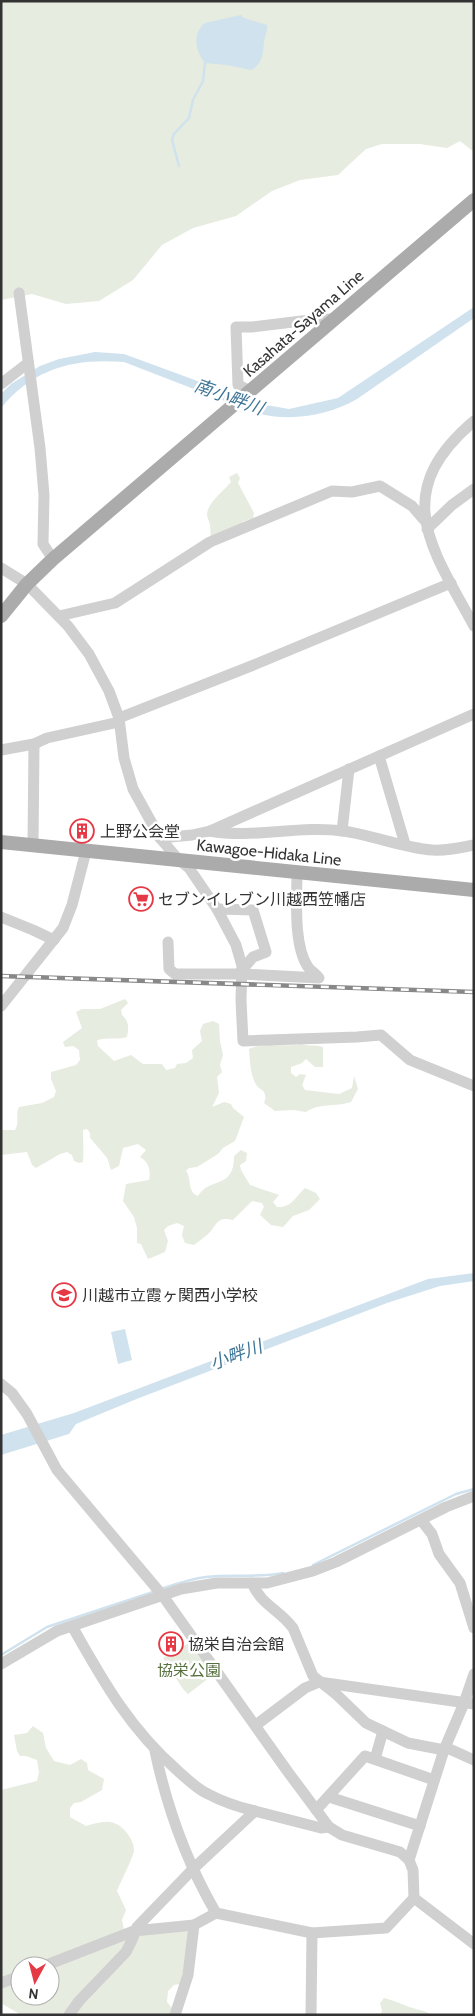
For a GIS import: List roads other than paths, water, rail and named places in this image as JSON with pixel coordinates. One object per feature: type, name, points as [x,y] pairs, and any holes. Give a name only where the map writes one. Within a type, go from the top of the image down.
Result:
[{"type":"main road","name":"Kasahata-Sayama Line","points":[[1,616],[27,584],[53,559],[474,200]]},
{"type":"main road","name":"Kawagoe-Hidaka Line","points":[[1,842],[474,890]]},
{"type":"street","points":[[19,293],[40,448],[43,486],[43,544],[53,559]]},
{"type":"street","points":[[249,392],[238,385],[236,326],[252,327],[318,318],[334,319]]},
{"type":"street","points":[[1,384],[29,366]]},
{"type":"street","points":[[474,422],[450,443],[433,469],[424,504],[426,525],[436,555],[474,626]]},
{"type":"street","points":[[59,616],[115,603],[198,552],[210,542],[332,491],[352,492],[380,486],[412,506],[426,525]]},
{"type":"street","points":[[426,525],[474,489]]},
{"type":"street","points":[[1,568],[27,584],[59,616],[89,654],[109,691],[119,720],[124,758],[133,789],[160,838],[178,859],[190,868],[217,909],[236,944],[242,972],[243,1041],[357,1037],[381,1034],[410,1060],[474,1086]]},
{"type":"street","points":[[1,750],[34,744],[47,738],[119,720],[451,583]]},
{"type":"street","points":[[160,838],[210,831],[474,714]]},
{"type":"street","points":[[33,845],[34,744]]},
{"type":"street","points":[[379,756],[405,844]]},
{"type":"street","points":[[342,831],[349,769]]},
{"type":"street","points":[[210,831],[223,833],[290,830],[342,831],[431,850],[474,846]]},
{"type":"street","points":[[1,1006],[63,928],[72,905],[86,851]]},
{"type":"street","points":[[168,942],[170,969],[175,974],[242,972],[319,978],[307,966],[300,946],[297,915],[297,873]]},
{"type":"street","points":[[217,909],[252,910],[266,952],[253,957],[242,972]]},
{"type":"street","points":[[1,917],[54,940]]},
{"type":"street","points":[[1,1384],[12,1393],[28,1416],[64,1480],[163,1596],[329,1827],[342,1835],[400,1852],[409,1860],[413,1870],[414,1898],[386,1928],[312,1932],[216,1914],[194,1925],[134,1931],[60,1960]]},
{"type":"street","points":[[1,1664],[46,1636],[195,1586],[217,1583],[252,1584],[278,1581],[319,1569],[474,1496]]},
{"type":"street","points":[[421,1520],[432,1534],[439,1554],[460,1583],[474,1628]]},
{"type":"street","points":[[252,1584],[258,1597],[288,1621],[293,1628],[313,1676],[337,1695],[366,1723],[408,1743],[444,1749],[474,1760]]},
{"type":"street","points":[[72,1626],[97,1671],[134,1726],[155,1751],[206,1794],[234,1806],[321,1828],[329,1827]]},
{"type":"street","points":[[409,1860],[444,1749],[469,1703],[474,1674]]},
{"type":"street","points":[[256,1725],[305,1688],[319,1682],[469,1703]]},
{"type":"street","points":[[375,1759],[383,1731]]},
{"type":"street","points":[[155,1751],[178,1833],[216,1914]]},
{"type":"street","points":[[316,1810],[365,1756],[434,1780]]},
{"type":"street","points":[[329,1797],[420,1826]]},
{"type":"street","points":[[69,2015],[78,2001],[126,1952],[134,1931],[194,1868],[255,1811]]},
{"type":"street","points":[[414,1898],[474,1944]]},
{"type":"street","points":[[175,2015],[188,1975],[194,1925]]},
{"type":"street","points":[[311,2015],[312,1932]]},
{"type":"water","points":[[241,15],[244,18],[267,25],[263,54],[258,65],[251,70],[205,63],[199,53],[196,42],[201,27],[205,23]]},
{"type":"water","name":"南小畔川","points":[[474,307],[474,318],[357,399],[333,410],[308,416],[282,417],[256,413],[124,362],[106,361],[72,364],[56,368],[27,383],[1,408],[1,394],[11,384],[40,366],[59,359],[95,352],[124,354],[260,404],[289,409],[338,398]]},
{"type":"water","name":"小畔川","points":[[474,1273],[474,1281],[440,1286],[387,1303],[139,1398],[76,1424],[69,1434],[1,1455],[1,1435],[74,1413],[428,1279]]},
{"type":"water","points":[[125,1329],[132,1360],[118,1364],[111,1332]]},
{"type":"waterway","points":[[179,166],[172,140],[174,134],[189,118],[193,100],[203,81],[205,63]]},
{"type":"waterway","points":[[313,1565],[456,1494],[474,1489]]},
{"type":"waterway","points":[[161,1589],[206,1577],[283,1573]]},
{"type":"waterway","points":[[1,1655],[47,1627],[156,1591]]},
{"type":"railway","points":[[1,976],[474,992]]},
{"type":"place","name":"上野公会堂","points":[[82,831]]},
{"type":"place","name":"セブンイレブン川越西笠幡店","points":[[141,899]]},
{"type":"place","name":"川越市立霞ヶ関西小学校","points":[[64,1295]]},
{"type":"place","name":"協栄自治会館","points":[[171,1644]]},
{"type":"park label","name":"協栄公園","points":[[189,1670]]}]
